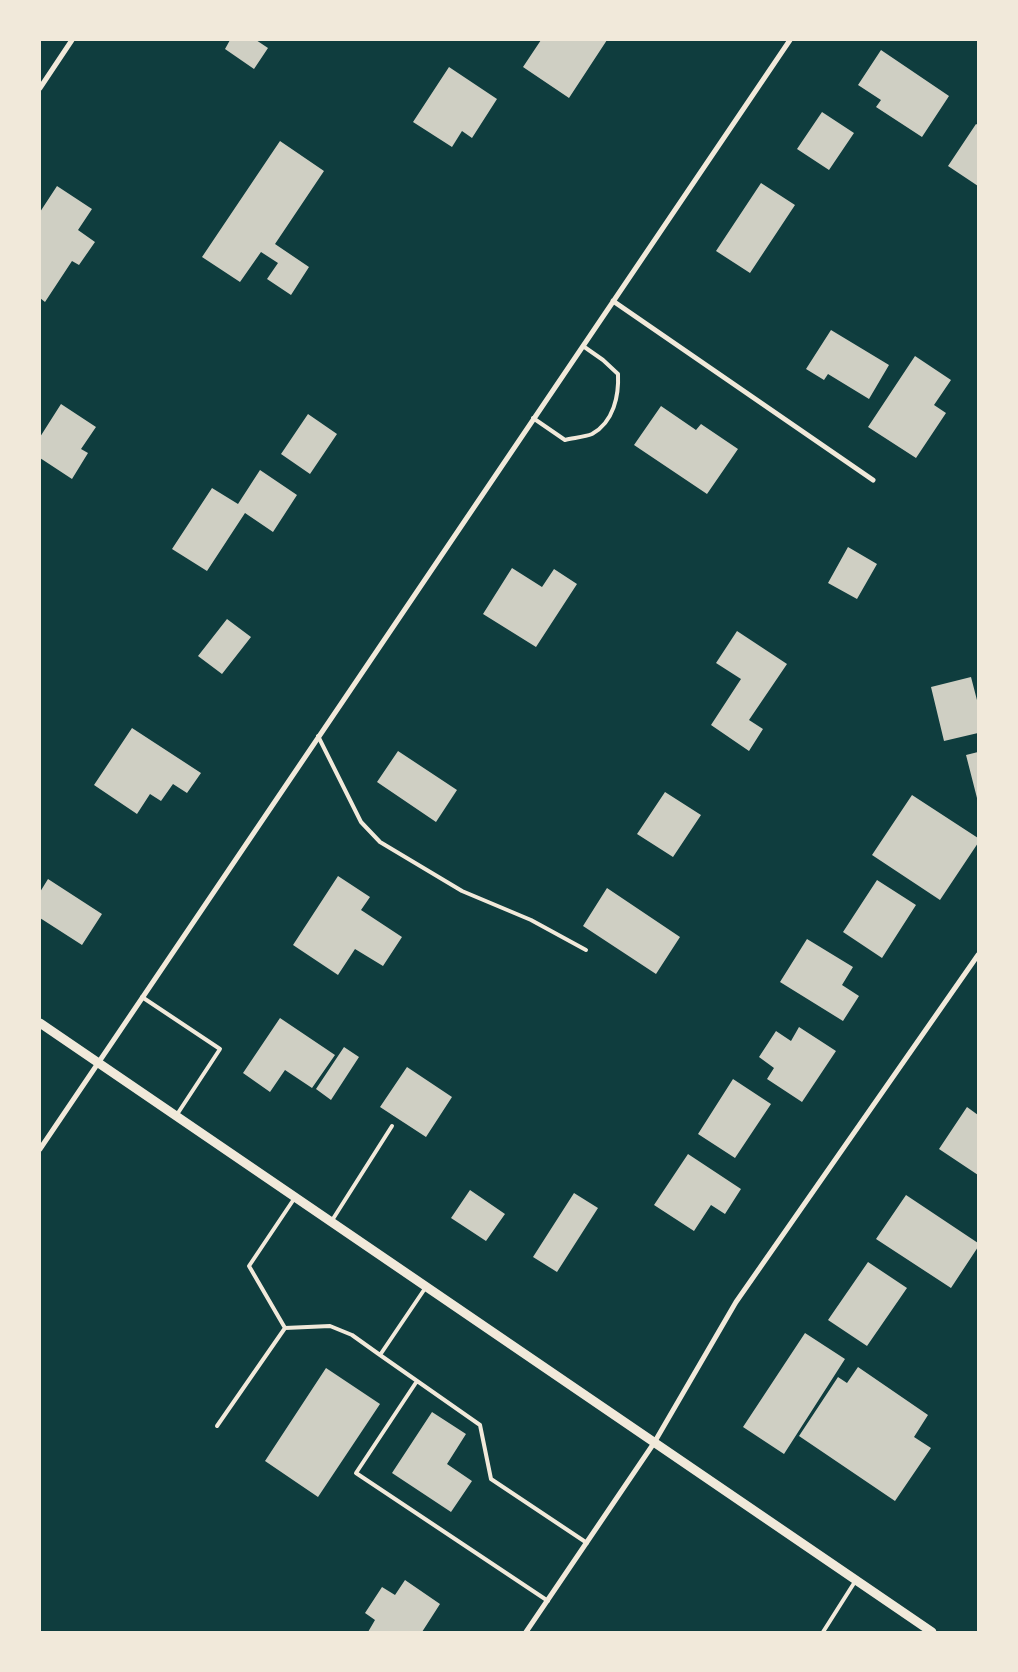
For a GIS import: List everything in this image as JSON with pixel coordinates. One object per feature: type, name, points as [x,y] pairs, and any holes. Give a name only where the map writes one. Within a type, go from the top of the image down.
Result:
[{"type":"street","points":[[40,88],[72,40]]},
{"type":"street","points":[[40,1149],[790,40]]},
{"type":"street","points":[[613,301],[873,480]]},
{"type":"street","points":[[526,1632],[654,1443],[736,1302],[978,955]]},
{"type":"street","points":[[40,1023],[932,1632]]},
{"type":"lane","points":[[534,418],[565,440],[592,434],[606,423],[619,392],[618,374],[603,360],[583,346]]},
{"type":"lane","points":[[318,736],[361,822],[380,842],[462,891],[531,920],[586,950]]},
{"type":"lane","points":[[142,997],[220,1048],[176,1116]]},
{"type":"lane","points":[[331,1222],[392,1126]]},
{"type":"lane","points":[[284,1328],[249,1266],[295,1198]]},
{"type":"lane","points":[[380,1355],[426,1287]]},
{"type":"lane","points":[[284,1328],[330,1326],[352,1335],[480,1425],[492,1479],[587,1543]]},
{"type":"lane","points":[[217,1426],[284,1328]]},
{"type":"lane","points":[[417,1381],[356,1473],[548,1601]]},
{"type":"lane","points":[[824,1632],[856,1580]]},
{"type":"building","points":[[230,40],[256,40],[268,48],[254,69],[225,49]]},
{"type":"building","points":[[541,40],[607,40],[569,98],[523,67]]},
{"type":"building","points":[[881,50],[949,96],[922,137],[876,107],[881,100],[858,85]]},
{"type":"building","points":[[449,67],[497,99],[472,138],[462,131],[452,147],[413,122]]},
{"type":"building","points":[[822,112],[854,133],[829,170],[797,149]]},
{"type":"building","points":[[976,124],[978,125],[978,186],[948,166]]},
{"type":"building","points":[[280,141],[324,171],[275,244],[309,267],[291,295],[267,279],[278,263],[261,252],[240,282],[202,257]]},
{"type":"building","points":[[761,183],[795,205],[750,273],[716,251]]},
{"type":"building","points":[[57,186],[92,209],[78,230],[95,242],[79,265],[72,261],[45,302],[40,298],[40,212]]},
{"type":"building","points":[[831,330],[889,365],[869,399],[828,374],[824,380],[806,369]]},
{"type":"building","points":[[915,356],[951,380],[934,405],[946,413],[916,458],[868,427]]},
{"type":"building","points":[[61,404],[96,427],[81,449],[88,453],[72,479],[40,458],[40,437]]},
{"type":"building","points":[[661,406],[696,430],[701,424],[738,449],[707,494],[634,445]]},
{"type":"building","points":[[308,414],[337,434],[310,474],[281,454]]},
{"type":"building","points":[[260,470],[297,495],[273,532],[245,513],[207,571],[172,549],[212,488],[238,504]]},
{"type":"building","points":[[848,547],[877,564],[857,599],[828,583]]},
{"type":"building","points":[[512,568],[542,587],[554,569],[577,584],[536,647],[483,614]]},
{"type":"building","points":[[227,619],[251,637],[222,674],[198,656]]},
{"type":"building","points":[[737,631],[787,664],[749,720],[763,729],[749,751],[711,725],[741,679],[716,663]]},
{"type":"building","points":[[971,677],[978,704],[978,733],[944,741],[931,687]]},
{"type":"building","points":[[132,728],[201,773],[187,793],[173,784],[161,801],[150,794],[137,814],[94,785]]},
{"type":"building","points":[[398,751],[457,790],[436,822],[377,782]]},
{"type":"building","points":[[978,752],[978,798],[977,798],[966,755]]},
{"type":"building","points":[[665,792],[701,815],[673,857],[637,834]]},
{"type":"building","points":[[912,795],[978,838],[978,843],[940,900],[872,855]]},
{"type":"building","points":[[338,876],[370,897],[361,910],[402,937],[383,966],[355,949],[338,975],[293,945]]},
{"type":"building","points":[[48,879],[102,914],[82,945],[40,918],[40,892]]},
{"type":"building","points":[[877,880],[916,905],[882,958],[843,932]]},
{"type":"building","points":[[607,888],[680,937],[656,974],[583,926]]},
{"type":"building","points":[[807,939],[853,967],[842,985],[859,996],[843,1021],[780,982]]},
{"type":"building","points":[[280,1018],[335,1055],[312,1088],[285,1070],[270,1092],[243,1073]]},
{"type":"building","points":[[799,1027],[836,1051],[802,1102],[767,1079],[774,1068],[759,1057],[776,1031],[791,1041]]},
{"type":"building","points":[[344,1047],[359,1057],[331,1100],[316,1089]]},
{"type":"building","points":[[407,1067],[452,1097],[426,1137],[380,1107]]},
{"type":"building","points":[[733,1079],[771,1104],[735,1158],[698,1134]]},
{"type":"building","points":[[967,1107],[978,1115],[978,1175],[939,1149]]},
{"type":"building","points":[[688,1154],[741,1189],[725,1214],[711,1205],[694,1231],[654,1205]]},
{"type":"building","points":[[470,1190],[505,1214],[486,1241],[451,1218]]},
{"type":"building","points":[[574,1193],[598,1208],[557,1272],[533,1257]]},
{"type":"building","points":[[906,1195],[978,1243],[978,1247],[951,1288],[876,1239]]},
{"type":"building","points":[[868,1262],[907,1288],[867,1346],[828,1320]]},
{"type":"building","points":[[805,1333],[845,1359],[784,1454],[743,1427]]},
{"type":"building","points":[[858,1367],[928,1415],[914,1437],[931,1448],[895,1501],[799,1436],[838,1377],[847,1383]]},
{"type":"building","points":[[326,1368],[380,1404],[318,1497],[265,1461]]},
{"type":"building","points":[[432,1412],[466,1434],[447,1464],[472,1481],[451,1512],[392,1473]]},
{"type":"building","points":[[405,1580],[440,1604],[422,1632],[368,1632],[375,1620],[365,1613],[382,1587],[395,1595]]}]
